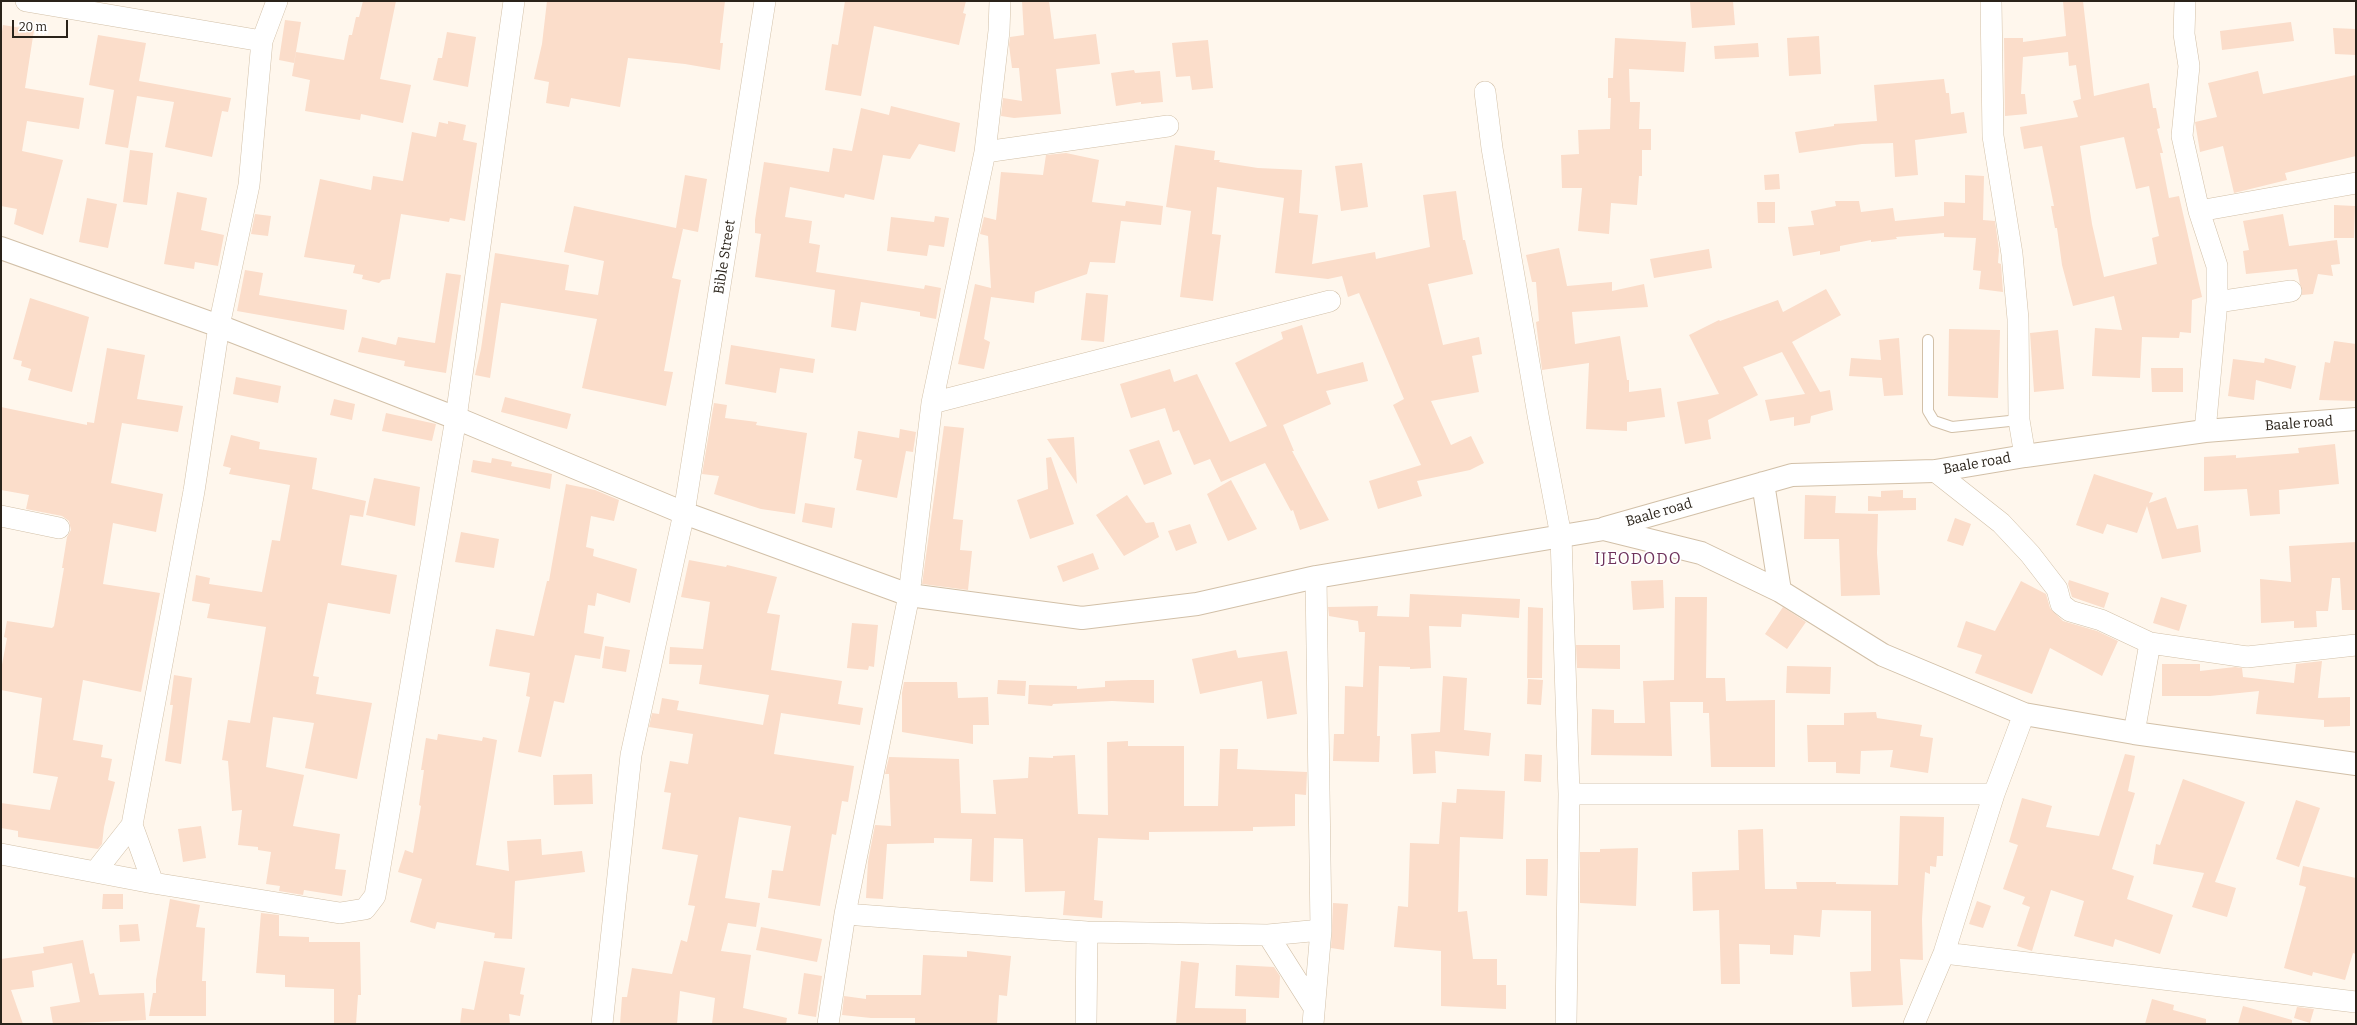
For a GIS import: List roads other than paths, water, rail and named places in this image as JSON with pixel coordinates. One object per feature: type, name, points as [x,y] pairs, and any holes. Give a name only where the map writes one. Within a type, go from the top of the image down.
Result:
[{"type":"street","points":[[95,872],[132,824],[194,491],[219,326],[249,185],[262,40],[277,1]]},
{"type":"street","points":[[1,854],[153,883],[340,913],[365,909],[375,896],[456,418],[514,1]]},
{"type":"street","name":"Bible Street","points":[[602,1024],[631,756],[684,513],[765,1]]},
{"type":"street","points":[[828,1024],[845,914],[909,595],[932,403],[985,152],[999,31],[1000,1]]},
{"type":"street","points":[[1991,1],[1993,136],[2012,254],[2018,319],[2019,420],[2025,456]]},
{"type":"street","points":[[2185,1],[2184,34],[2189,66],[2182,136],[2199,211],[2217,266],[2217,302],[2205,431]]},
{"type":"street","points":[[34,2],[262,40]]},
{"type":"street","points":[[1485,92],[1492,148],[1538,415],[1561,536],[1569,794],[1566,1024]]},
{"type":"street","points":[[985,152],[1168,126]]},
{"type":"street","points":[[2199,211],[2356,183]]},
{"type":"street","name":"Baale road","points":[[1,248],[219,326],[456,418],[684,513],[909,595],[1082,618],[1197,604],[1316,578],[1604,529],[1792,475],[1935,471],[2025,456],[2205,431],[2356,419]]},
{"type":"street","points":[[2217,302],[2291,291]]},
{"type":"street","points":[[932,403],[1330,301]]},
{"type":"street","points":[[1935,471],[2001,523],[2021,543],[2057,589],[2061,604],[2065,608],[2106,622],[2150,643],[2247,657],[2356,645]]},
{"type":"street","points":[[1763,483],[1780,591]]},
{"type":"street","points":[[1,516],[59,528]]},
{"type":"street","points":[[1604,529],[1701,553],[1780,591],[1883,656],[2024,714],[2134,733],[2356,764]]},
{"type":"street","points":[[1313,1015],[1321,930],[1316,578]]},
{"type":"street","points":[[2134,733],[2150,643]]},
{"type":"street","points":[[1914,1024],[1944,953],[1994,794],[2024,714]]},
{"type":"street","points":[[1569,794],[1994,794]]},
{"type":"street","points":[[132,824],[153,883]]},
{"type":"street","points":[[845,914],[1087,932],[1268,935],[1321,930]]},
{"type":"street","points":[[1086,1024],[1087,932]]},
{"type":"street","points":[[1268,935],[1313,1015]]},
{"type":"street","points":[[1944,953],[2356,1002]]},
{"type":"lane","points":[[1928,340],[1928,411],[1934,422],[1952,426],[2019,420]]},
{"type":"district","name":"IJEODODO","points":[[1638,560]]}]
